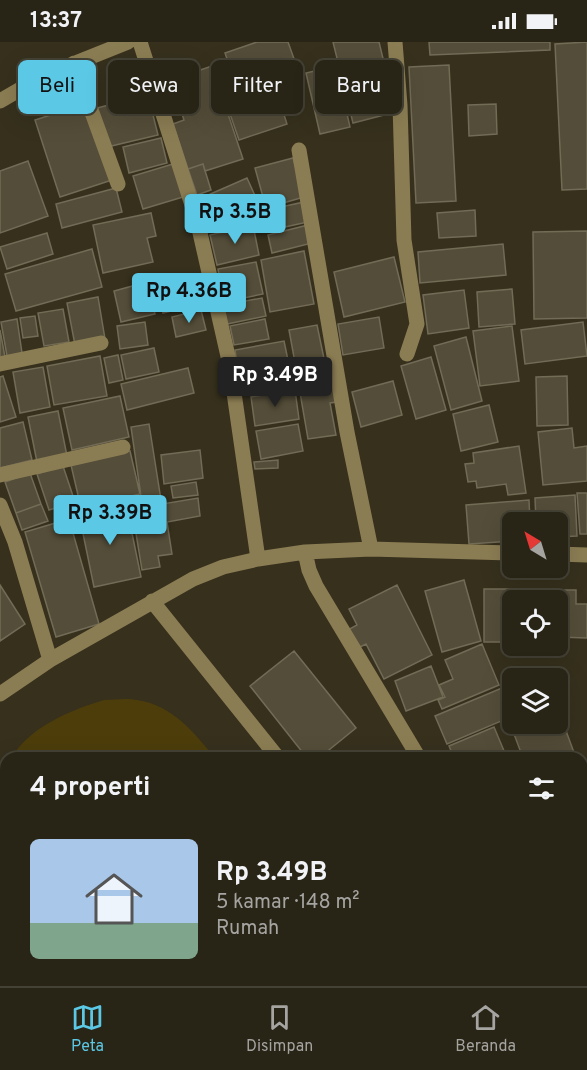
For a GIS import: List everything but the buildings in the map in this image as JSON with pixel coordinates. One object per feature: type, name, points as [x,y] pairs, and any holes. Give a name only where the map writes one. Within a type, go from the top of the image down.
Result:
[{"type":"street","points":[[140,42],[198,224],[230,365],[258,559]]},
{"type":"street","points":[[394,42],[400,105],[404,240],[417,324],[407,354]]},
{"type":"street","points":[[81,60],[119,44]]},
{"type":"street","points":[[0,101],[18,91]]},
{"type":"street","points":[[93,114],[118,184]]},
{"type":"street","points":[[299,150],[347,432],[371,549]]},
{"type":"street","points":[[0,364],[101,343]]},
{"type":"street","points":[[0,475],[123,447]]},
{"type":"street","points":[[0,505],[15,542],[50,660]]},
{"type":"street","points":[[0,694],[50,660],[152,601],[223,567],[305,552],[371,549],[502,553]]},
{"type":"street","points":[[305,552],[316,586],[415,752]]},
{"type":"street","points":[[568,554],[587,555]]},
{"type":"street","points":[[152,601],[273,752]]},
{"type":"shaded area","points":[[133,699],[150,703],[181,721],[210,752],[16,752],[41,728],[78,709],[104,700]]}]
